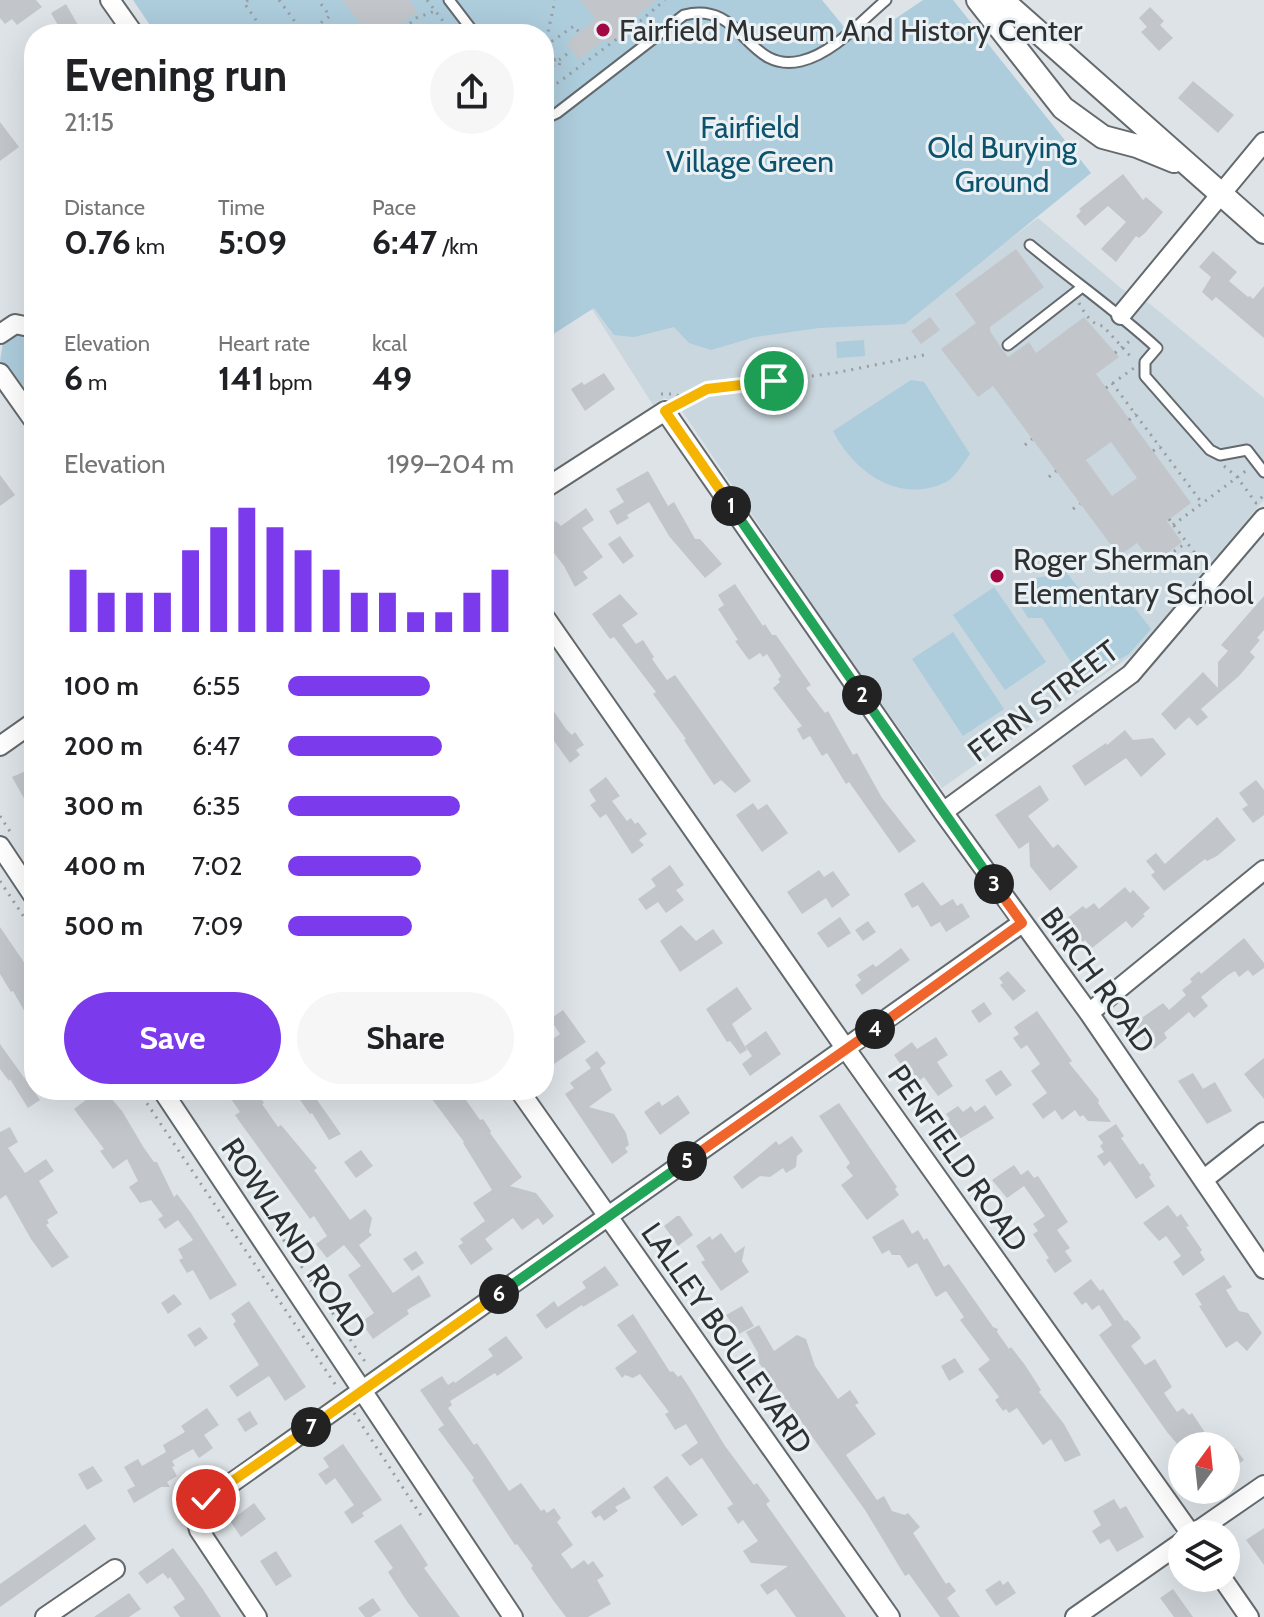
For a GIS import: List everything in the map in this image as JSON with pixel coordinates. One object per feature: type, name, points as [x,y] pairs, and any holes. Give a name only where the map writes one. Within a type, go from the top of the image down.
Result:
[{"type":"street","points":[[110,0],[127,24]]},
{"type":"street","points":[[978,0],[1063,108],[1103,137],[1137,146],[1190,168]]},
{"type":"street","points":[[1002,0],[1264,232]]},
{"type":"street","points":[[1121,315],[1264,142]]},
{"type":"street","points":[[0,334],[15,324],[24,326]]},
{"type":"street","points":[[0,373],[24,407]]},
{"type":"street","points":[[554,483],[665,411]]},
{"type":"street","name":"BIRCH ROAD","points":[[665,411],[943,812],[1089,1013],[1264,1269]]},
{"type":"street","name":"FERN STREET","points":[[943,812],[1131,674],[1264,518]]},
{"type":"street","name":"PENFIELD ROAD","points":[[554,630],[846,1049],[1182,1520]]},
{"type":"street","points":[[0,746],[24,729]]},
{"type":"street","points":[[0,846],[24,882]]},
{"type":"street","points":[[1089,1013],[1264,870]]},
{"type":"street","points":[[257,1617],[199,1530],[195,1515],[206,1499],[1022,923]]},
{"type":"street","name":"ROWLAND ROAD","points":[[169,1100],[513,1617]]},
{"type":"street","name":"LALLEY BOULEVARD","points":[[526,1100],[890,1617]]},
{"type":"street","points":[[1203,1180],[1264,1132]]},
{"type":"street","points":[[1213,1520],[1264,1485]]},
{"type":"street","points":[[1075,1617],[1168,1552]]},
{"type":"street","points":[[45,1617],[115,1569]]},
{"type":"street","points":[[1232,1592],[1249,1617]]},
{"type":"lane","points":[[449,0],[467,24]]},
{"type":"lane","points":[[554,114],[684,15],[705,5],[728,15],[764,53],[788,63],[802,61],[827,49],[886,0]]},
{"type":"lane","points":[[1030,245],[1081,288],[1121,315],[1157,348],[1145,362],[1145,376],[1210,450],[1220,455],[1247,450],[1264,472]]},
{"type":"lane","points":[[1008,345],[1081,288]]},
{"type":"path","points":[[248,0],[244,3],[259,24]]},
{"type":"path","points":[[279,0],[295,24]]},
{"type":"path","points":[[318,0],[330,16],[320,24]]},
{"type":"path","points":[[427,0],[446,24]]},
{"type":"path","points":[[550,24],[555,0]]},
{"type":"path","points":[[554,86],[665,0]]},
{"type":"path","points":[[410,24],[416,18],[435,11]]},
{"type":"path","points":[[626,18],[646,45]]},
{"type":"path","points":[[554,40],[574,26],[579,32]]},
{"type":"path","points":[[554,65],[567,54]]},
{"type":"path","points":[[554,59],[567,77]]},
{"type":"path","points":[[1072,295],[1096,325],[1103,326],[1138,365],[1106,388]]},
{"type":"path","points":[[1115,353],[1141,332]]},
{"type":"path","points":[[665,411],[707,389],[835,373],[929,354]]},
{"type":"path","points":[[1112,383],[1202,503]]},
{"type":"path","points":[[1129,420],[1136,414]]},
{"type":"path","points":[[1025,445],[1032,439]]},
{"type":"path","points":[[1153,451],[1160,446]]},
{"type":"path","points":[[1173,525],[1257,463]]},
{"type":"path","points":[[1049,477],[1056,471]]},
{"type":"path","points":[[1073,509],[1080,504]]},
{"type":"path","points":[[1169,519],[1214,577]]},
{"type":"path","points":[[1114,561],[1156,564],[1186,543]]},
{"type":"path","points":[[0,881],[24,917]]},
{"type":"path","points":[[145,1100],[362,1391]]},
{"type":"path","points":[[279,1233],[362,1391],[422,1517]]},
{"type":"shaded area","name":"Roger Sherman Elementary School","points":[[1038,218],[1122,289],[1150,304],[1264,398],[1264,500],[1132,655],[942,788],[844,651],[678,405],[665,398],[653,405],[592,309],[663,260],[983,259]]},
{"type":"green space","name":"Fairfield Village Green","points":[[133,0],[822,0],[858,44],[923,0],[953,0],[1091,173],[905,324],[819,328],[755,337],[711,350],[689,343],[674,327],[634,337],[614,335],[594,308],[554,334],[554,24],[149,24]]},
{"type":"green space","points":[[19,332],[24,334],[24,395],[0,361],[3,342]]},
{"type":"green space","points":[[864,340],[865,356],[837,358],[836,342]]},
{"type":"green space","points":[[911,380],[924,382],[970,454],[946,482],[911,490],[895,487],[866,471],[853,460],[833,431]]},
{"type":"green space","points":[[1066,572],[1091,604],[1108,591],[1124,594],[1151,629],[1129,654],[1083,680],[1042,618],[1028,618],[1015,597],[1036,578]]},
{"type":"green space","points":[[994,587],[1046,662],[1005,690],[953,615]]},
{"type":"green space","points":[[953,632],[1004,709],[963,736],[912,659]]},
{"type":"building","points":[[0,0],[36,0],[42,7],[17,25],[12,19],[5,24],[0,18]]},
{"type":"building","points":[[342,0],[409,0],[418,12],[402,24],[360,24]]},
{"type":"building","name":"Fairfield Museum And History Center","points":[[580,0],[656,0],[625,26],[627,28],[617,39],[608,42],[605,39],[579,60],[566,43],[595,19]]},
{"type":"building","points":[[66,4],[77,24],[57,24],[51,13]]},
{"type":"building","points":[[1150,7],[1164,21],[1160,25],[1173,38],[1159,51],[1141,32],[1147,27],[1139,18]]},
{"type":"building","points":[[1193,81],[1234,115],[1218,133],[1178,98]]},
{"type":"building","points":[[0,122],[19,147],[0,161]]},
{"type":"building","points":[[1123,174],[1143,200],[1146,197],[1163,212],[1145,233],[1139,238],[1136,236],[1116,262],[1101,249],[1126,222],[1108,206],[1085,226],[1076,216],[1081,211],[1079,209]]},
{"type":"building","points":[[1016,249],[1044,287],[990,327],[1008,357],[1029,342],[1036,353],[1084,317],[1119,357],[1096,374],[1191,503],[1167,521],[1182,542],[1153,564],[1137,543],[1119,556],[993,386],[978,397],[941,349],[976,323],[955,294]],"holes":[[[1111,442],[1137,478],[1112,496],[1086,460]]]},
{"type":"building","points":[[1213,251],[1237,272],[1229,281],[1248,297],[1253,299],[1264,286],[1264,338],[1216,297],[1212,301],[1202,292],[1211,277],[1199,267]]},
{"type":"building","points":[[930,317],[940,330],[921,344],[911,331]]},
{"type":"building","points":[[604,373],[615,389],[585,411],[571,389]]},
{"type":"building","points":[[648,471],[668,506],[674,502],[695,539],[700,539],[722,564],[705,578],[669,536],[649,502],[617,525],[609,511],[624,502],[616,489]]},
{"type":"building","points":[[0,475],[15,495],[0,506]]},
{"type":"building","points":[[586,508],[594,520],[582,528],[603,557],[583,572],[588,578],[575,587],[554,553],[554,522],[561,526]]},
{"type":"building","points":[[620,536],[634,556],[623,564],[608,544]]},
{"type":"building","points":[[735,584],[763,626],[765,624],[772,635],[776,635],[811,685],[806,688],[825,713],[828,711],[853,755],[857,753],[882,798],[916,841],[899,853],[849,782],[846,784],[827,753],[822,756],[810,736],[803,740],[797,729],[802,726],[773,688],[780,682],[778,679],[781,676],[767,654],[763,657],[760,653],[749,660],[735,641],[738,640],[718,609],[724,605],[718,595]]},
{"type":"building","points":[[620,594],[638,614],[622,625],[636,644],[643,640],[667,680],[675,675],[751,781],[735,793],[721,780],[714,785],[653,694],[656,692],[614,637],[610,639],[592,614]]},
{"type":"building","points":[[1264,596],[1264,630],[1250,652],[1255,657],[1239,676],[1201,709],[1208,717],[1197,726],[1189,717],[1175,730],[1161,714],[1203,672],[1218,688],[1218,662],[1228,651],[1221,645]]},
{"type":"building","points":[[554,712],[566,729],[572,735],[575,732],[584,745],[576,750],[580,755],[570,763],[554,741]]},
{"type":"building","points":[[1125,730],[1133,740],[1153,738],[1166,754],[1141,777],[1126,758],[1085,786],[1072,766]]},
{"type":"building","points":[[24,772],[24,798],[12,777]]},
{"type":"building","points":[[606,777],[620,796],[612,801],[627,821],[631,818],[635,824],[638,822],[647,834],[639,840],[644,845],[632,854],[606,814],[600,818],[590,805],[596,801],[589,790]]},
{"type":"building","points":[[1256,780],[1264,790],[1264,815],[1253,823],[1242,809],[1248,805],[1239,793]]},
{"type":"building","points":[[1040,785],[1049,800],[1028,816],[1053,848],[1058,844],[1078,867],[1050,891],[1030,866],[1029,842],[1019,849],[995,815]]},
{"type":"building","points":[[753,803],[758,810],[767,804],[788,833],[762,852],[736,815]]},
{"type":"building","points":[[1217,817],[1236,840],[1217,856],[1207,861],[1205,859],[1164,891],[1151,875],[1155,872],[1146,861],[1156,853],[1165,864]]},
{"type":"building","points":[[670,865],[684,885],[676,890],[684,900],[666,913],[658,902],[646,910],[638,899],[656,886],[651,879]]},
{"type":"building","points":[[819,870],[824,877],[833,871],[850,895],[832,908],[826,898],[802,914],[787,892]]},
{"type":"building","points":[[923,882],[941,906],[953,899],[957,906],[962,903],[970,917],[946,932],[940,922],[931,927],[918,905],[912,908],[904,894]]},
{"type":"building","points":[[1125,887],[1130,893],[1133,890],[1150,908],[1132,928],[1126,921],[1092,948],[1065,920],[1083,906],[1086,909],[1094,903],[1099,909]]},
{"type":"building","points":[[840,917],[851,933],[828,948],[817,933]]},
{"type":"building","points":[[868,921],[876,932],[863,941],[855,930]]},
{"type":"building","points":[[681,925],[696,941],[713,929],[723,943],[680,972],[660,941]]},
{"type":"building","points":[[0,927],[24,962],[24,1010],[0,974]]},
{"type":"building","points":[[1244,938],[1264,963],[1264,968],[1253,976],[1248,970],[1239,977],[1235,971],[1228,975],[1201,997],[1208,1006],[1194,1018],[1189,1012],[1164,1033],[1167,1038],[1154,1049],[1133,1024],[1163,1003],[1169,1010],[1186,995],[1182,990],[1192,982],[1190,979],[1199,971],[1201,974]]},
{"type":"building","points":[[901,948],[910,960],[862,995],[855,985],[861,980],[857,975],[873,964],[876,967]]},
{"type":"building","points":[[1008,971],[1026,991],[1013,1001],[1000,985],[1003,983],[999,978]]},
{"type":"building","points":[[737,987],[752,1009],[732,1024],[747,1050],[740,1054],[730,1041],[727,1042],[706,1009]]},
{"type":"building","points":[[984,1002],[992,1014],[979,1023],[971,1011]]},
{"type":"building","points":[[563,1010],[586,1042],[554,1064],[554,1038],[560,1034],[554,1025],[554,1016]]},
{"type":"building","points":[[1037,1011],[1111,1122],[1088,1121],[1075,1110],[1062,1120],[1055,1110],[1043,1119],[1032,1104],[1047,1093],[1031,1071],[1040,1064],[1027,1045],[1021,1049],[1013,1038],[1019,1034],[1014,1027]]},
{"type":"building","points":[[766,1031],[781,1054],[750,1076],[742,1064],[752,1056],[745,1046]]},
{"type":"building","points":[[936,1037],[948,1055],[937,1062],[953,1086],[938,1096],[924,1077],[915,1084],[894,1055],[912,1042],[917,1049]]},
{"type":"building","points":[[0,1044],[24,1078],[24,1100],[40,1100],[28,1108],[0,1069]]},
{"type":"building","points":[[597,1051],[606,1063],[600,1068],[612,1090],[589,1107],[614,1114],[626,1133],[629,1145],[625,1148],[628,1152],[612,1164],[565,1094],[574,1088],[570,1083],[591,1068],[585,1060]]},
{"type":"building","points":[[1264,1058],[1264,1099],[1244,1074]]},
{"type":"building","points":[[1001,1070],[1012,1085],[996,1096],[985,1080]]},
{"type":"building","points":[[1193,1073],[1203,1089],[1215,1082],[1232,1111],[1207,1124],[1178,1081]]},
{"type":"building","points":[[678,1095],[690,1113],[660,1135],[644,1112],[659,1101],[662,1106]]},
{"type":"building","points":[[86,1100],[113,1100],[154,1162],[157,1162],[174,1197],[177,1194],[191,1213],[237,1285],[210,1300],[193,1270],[187,1273],[179,1260],[183,1258],[178,1249],[193,1240],[178,1220],[165,1229],[158,1219],[163,1216],[151,1200],[140,1203],[129,1187],[138,1181],[127,1159],[113,1169],[100,1151],[104,1149],[74,1109]]},
{"type":"building","points":[[232,1100],[262,1100],[278,1127],[281,1125],[317,1168],[314,1170],[350,1220],[365,1209],[372,1218],[369,1232],[372,1235],[359,1245],[393,1293],[419,1275],[431,1296],[407,1310],[409,1314],[373,1339],[361,1322],[374,1313],[348,1275],[361,1266],[344,1245],[327,1258],[316,1244],[327,1236],[314,1216],[310,1219],[235,1115],[240,1112]]},
{"type":"building","points":[[300,1100],[317,1100],[341,1134],[329,1140]]},
{"type":"building","points":[[433,1100],[466,1100],[480,1120],[483,1119],[522,1177],[510,1186],[536,1193],[554,1216],[543,1225],[538,1218],[522,1230],[513,1218],[485,1239],[493,1249],[471,1265],[458,1246],[463,1243],[460,1239],[485,1221],[473,1203],[492,1190],[464,1142]]},
{"type":"building","points":[[839,1103],[897,1187],[895,1189],[899,1195],[867,1220],[841,1185],[853,1176],[846,1167],[850,1163],[819,1116]]},
{"type":"building","points":[[985,1105],[994,1118],[956,1141],[944,1123],[950,1119],[946,1114],[958,1106],[963,1112],[971,1106],[975,1112]]},
{"type":"building","points":[[1116,1124],[1124,1136],[1121,1138],[1140,1165],[1143,1163],[1155,1186],[1136,1199],[1110,1161],[1104,1166],[1097,1156],[1104,1152],[1098,1136]]},
{"type":"building","points":[[10,1127],[18,1142],[8,1148],[25,1173],[46,1159],[54,1171],[39,1181],[58,1213],[47,1220],[49,1223],[46,1225],[69,1257],[52,1268],[6,1195],[0,1199],[0,1132]]},
{"type":"building","points":[[792,1136],[803,1151],[797,1156],[796,1167],[786,1173],[783,1168],[770,1177],[760,1176],[742,1189],[733,1177],[776,1141],[779,1145]]},
{"type":"building","points":[[361,1150],[373,1166],[356,1178],[344,1162]]},
{"type":"building","points":[[1014,1165],[1021,1175],[1028,1170],[1034,1178],[1038,1176],[1068,1222],[1057,1230],[1070,1248],[1065,1251],[1072,1261],[1055,1273],[1033,1234],[1038,1231],[1033,1224],[1045,1216],[1024,1186],[1007,1198],[992,1180]]},
{"type":"building","points":[[1168,1205],[1177,1217],[1181,1214],[1205,1260],[1183,1276],[1173,1262],[1181,1256],[1166,1236],[1159,1241],[1143,1223]]},
{"type":"building","points":[[677,1216],[693,1235],[678,1246],[664,1226]]},
{"type":"building","points":[[903,1219],[912,1234],[918,1230],[924,1240],[927,1238],[944,1267],[949,1264],[993,1327],[998,1329],[1009,1349],[1011,1347],[1025,1365],[1081,1455],[1065,1462],[1051,1439],[1043,1445],[1017,1408],[1009,1413],[1006,1409],[1003,1411],[995,1400],[999,1397],[978,1369],[990,1360],[960,1320],[964,1317],[946,1291],[936,1297],[917,1263],[908,1268],[900,1255],[892,1255],[889,1250],[882,1254],[872,1237]]},
{"type":"building","points":[[721,1233],[735,1253],[745,1246],[742,1261],[749,1272],[721,1291],[701,1262],[705,1260],[696,1246],[710,1236],[712,1240]]},
{"type":"building","points":[[416,1251],[424,1263],[412,1271],[403,1259]]},
{"type":"building","points":[[605,1266],[619,1285],[546,1329],[536,1315],[554,1301],[558,1307],[586,1288],[582,1282]]},
{"type":"building","points":[[1224,1275],[1232,1287],[1226,1290],[1239,1311],[1248,1313],[1262,1333],[1247,1351],[1237,1341],[1226,1348],[1199,1306],[1202,1305],[1195,1294]]},
{"type":"building","points":[[1091,1279],[1100,1291],[1103,1289],[1141,1338],[1131,1346],[1145,1365],[1155,1359],[1172,1387],[1164,1393],[1177,1412],[1183,1408],[1189,1415],[1192,1413],[1205,1432],[1168,1433],[1099,1335],[1112,1325],[1099,1305],[1092,1310],[1086,1302],[1082,1305],[1073,1293]]},
{"type":"building","points":[[174,1294],[182,1304],[168,1314],[161,1303]]},
{"type":"building","points":[[249,1301],[306,1387],[285,1401],[269,1376],[237,1397],[229,1386],[259,1365],[233,1324],[236,1321],[231,1314]]},
{"type":"building","points":[[742,1306],[754,1326],[739,1334],[726,1315]]},
{"type":"building","points":[[633,1314],[670,1372],[673,1371],[678,1377],[681,1375],[725,1446],[770,1501],[766,1504],[846,1617],[796,1617],[776,1589],[767,1595],[760,1585],[788,1566],[751,1563],[743,1551],[758,1541],[743,1520],[738,1524],[727,1508],[733,1504],[702,1458],[690,1466],[681,1455],[698,1443],[686,1424],[675,1430],[665,1414],[669,1412],[640,1374],[622,1378],[615,1368],[637,1352],[617,1325]]},
{"type":"building","points":[[759,1325],[774,1351],[797,1335],[806,1339],[815,1366],[838,1399],[850,1390],[859,1403],[855,1405],[876,1434],[846,1455],[877,1500],[884,1496],[892,1511],[908,1513],[920,1527],[913,1533],[946,1584],[949,1582],[956,1591],[947,1598],[960,1617],[940,1617],[909,1574],[905,1576],[865,1510],[759,1363],[758,1353],[746,1332]]},
{"type":"building","points":[[200,1327],[208,1338],[195,1347],[187,1335]]},
{"type":"building","points":[[506,1336],[523,1358],[450,1401],[452,1405],[448,1408],[474,1445],[477,1443],[509,1491],[521,1483],[541,1511],[544,1509],[547,1513],[554,1508],[561,1518],[557,1522],[573,1545],[561,1554],[572,1569],[584,1560],[588,1565],[593,1561],[604,1576],[597,1580],[611,1604],[588,1617],[566,1617],[553,1600],[531,1568],[533,1566],[515,1545],[472,1480],[474,1478],[438,1429],[444,1425],[420,1390],[442,1376],[448,1385],[455,1383],[493,1356],[488,1349]]},
{"type":"building","points":[[955,1358],[964,1372],[949,1381],[941,1366]]},
{"type":"building","points":[[207,1408],[219,1425],[204,1435],[213,1448],[199,1458],[193,1449],[172,1461],[177,1476],[167,1482],[170,1487],[161,1487],[134,1503],[127,1490],[135,1486],[124,1467],[138,1459],[142,1466],[166,1452],[163,1445],[185,1432],[181,1426]]},
{"type":"building","points":[[250,1411],[258,1424],[245,1432],[237,1419]]},
{"type":"building","points":[[343,1444],[382,1500],[352,1524],[344,1512],[354,1505],[335,1478],[326,1485],[318,1474],[329,1467],[323,1458]]},
{"type":"building","points":[[93,1466],[103,1481],[87,1490],[78,1474]]},
{"type":"building","points":[[667,1476],[698,1515],[682,1526],[653,1487]]},
{"type":"building","points":[[624,1487],[631,1498],[615,1507],[618,1511],[604,1521],[600,1515],[595,1518],[591,1512]]},
{"type":"building","points":[[1114,1499],[1120,1509],[1126,1506],[1144,1537],[1117,1552],[1109,1539],[1100,1544],[1092,1531],[1101,1525],[1093,1511]]},
{"type":"building","points":[[254,1503],[266,1519],[241,1537],[230,1521]]},
{"type":"building","points":[[85,1524],[96,1539],[0,1607],[0,1584]]},
{"type":"building","points":[[401,1524],[428,1565],[424,1568],[460,1617],[419,1617],[388,1572],[393,1568],[374,1541]]},
{"type":"building","points":[[1264,1528],[1264,1565],[1246,1540]]},
{"type":"building","points":[[173,1548],[221,1617],[180,1617],[173,1607],[185,1599],[170,1577],[168,1579],[163,1573],[147,1584],[138,1573]]},
{"type":"building","points":[[276,1551],[292,1576],[276,1586],[260,1561]]},
{"type":"building","points":[[1000,1580],[1003,1585],[1008,1581],[1016,1593],[996,1606],[985,1590]]},
{"type":"building","points":[[1175,1592],[1193,1617],[1174,1617],[1160,1598]]},
{"type":"building","points":[[129,1593],[141,1609],[129,1617],[94,1617]]},
{"type":"building","points":[[373,1598],[381,1610],[371,1617],[365,1617],[358,1608]]},
{"type":"place","name":"Fairfield Museum And History Center","points":[[603,30]]},
{"type":"place","name":"Roger Sherman Elementary School","points":[[997,576]]},
{"type":"route","points":[[206,1499],[1022,923],[665,411],[707,389],[774,381]]},
{"type":"park label","name":"Old Burying Ground","points":[[1002,164]]}]
